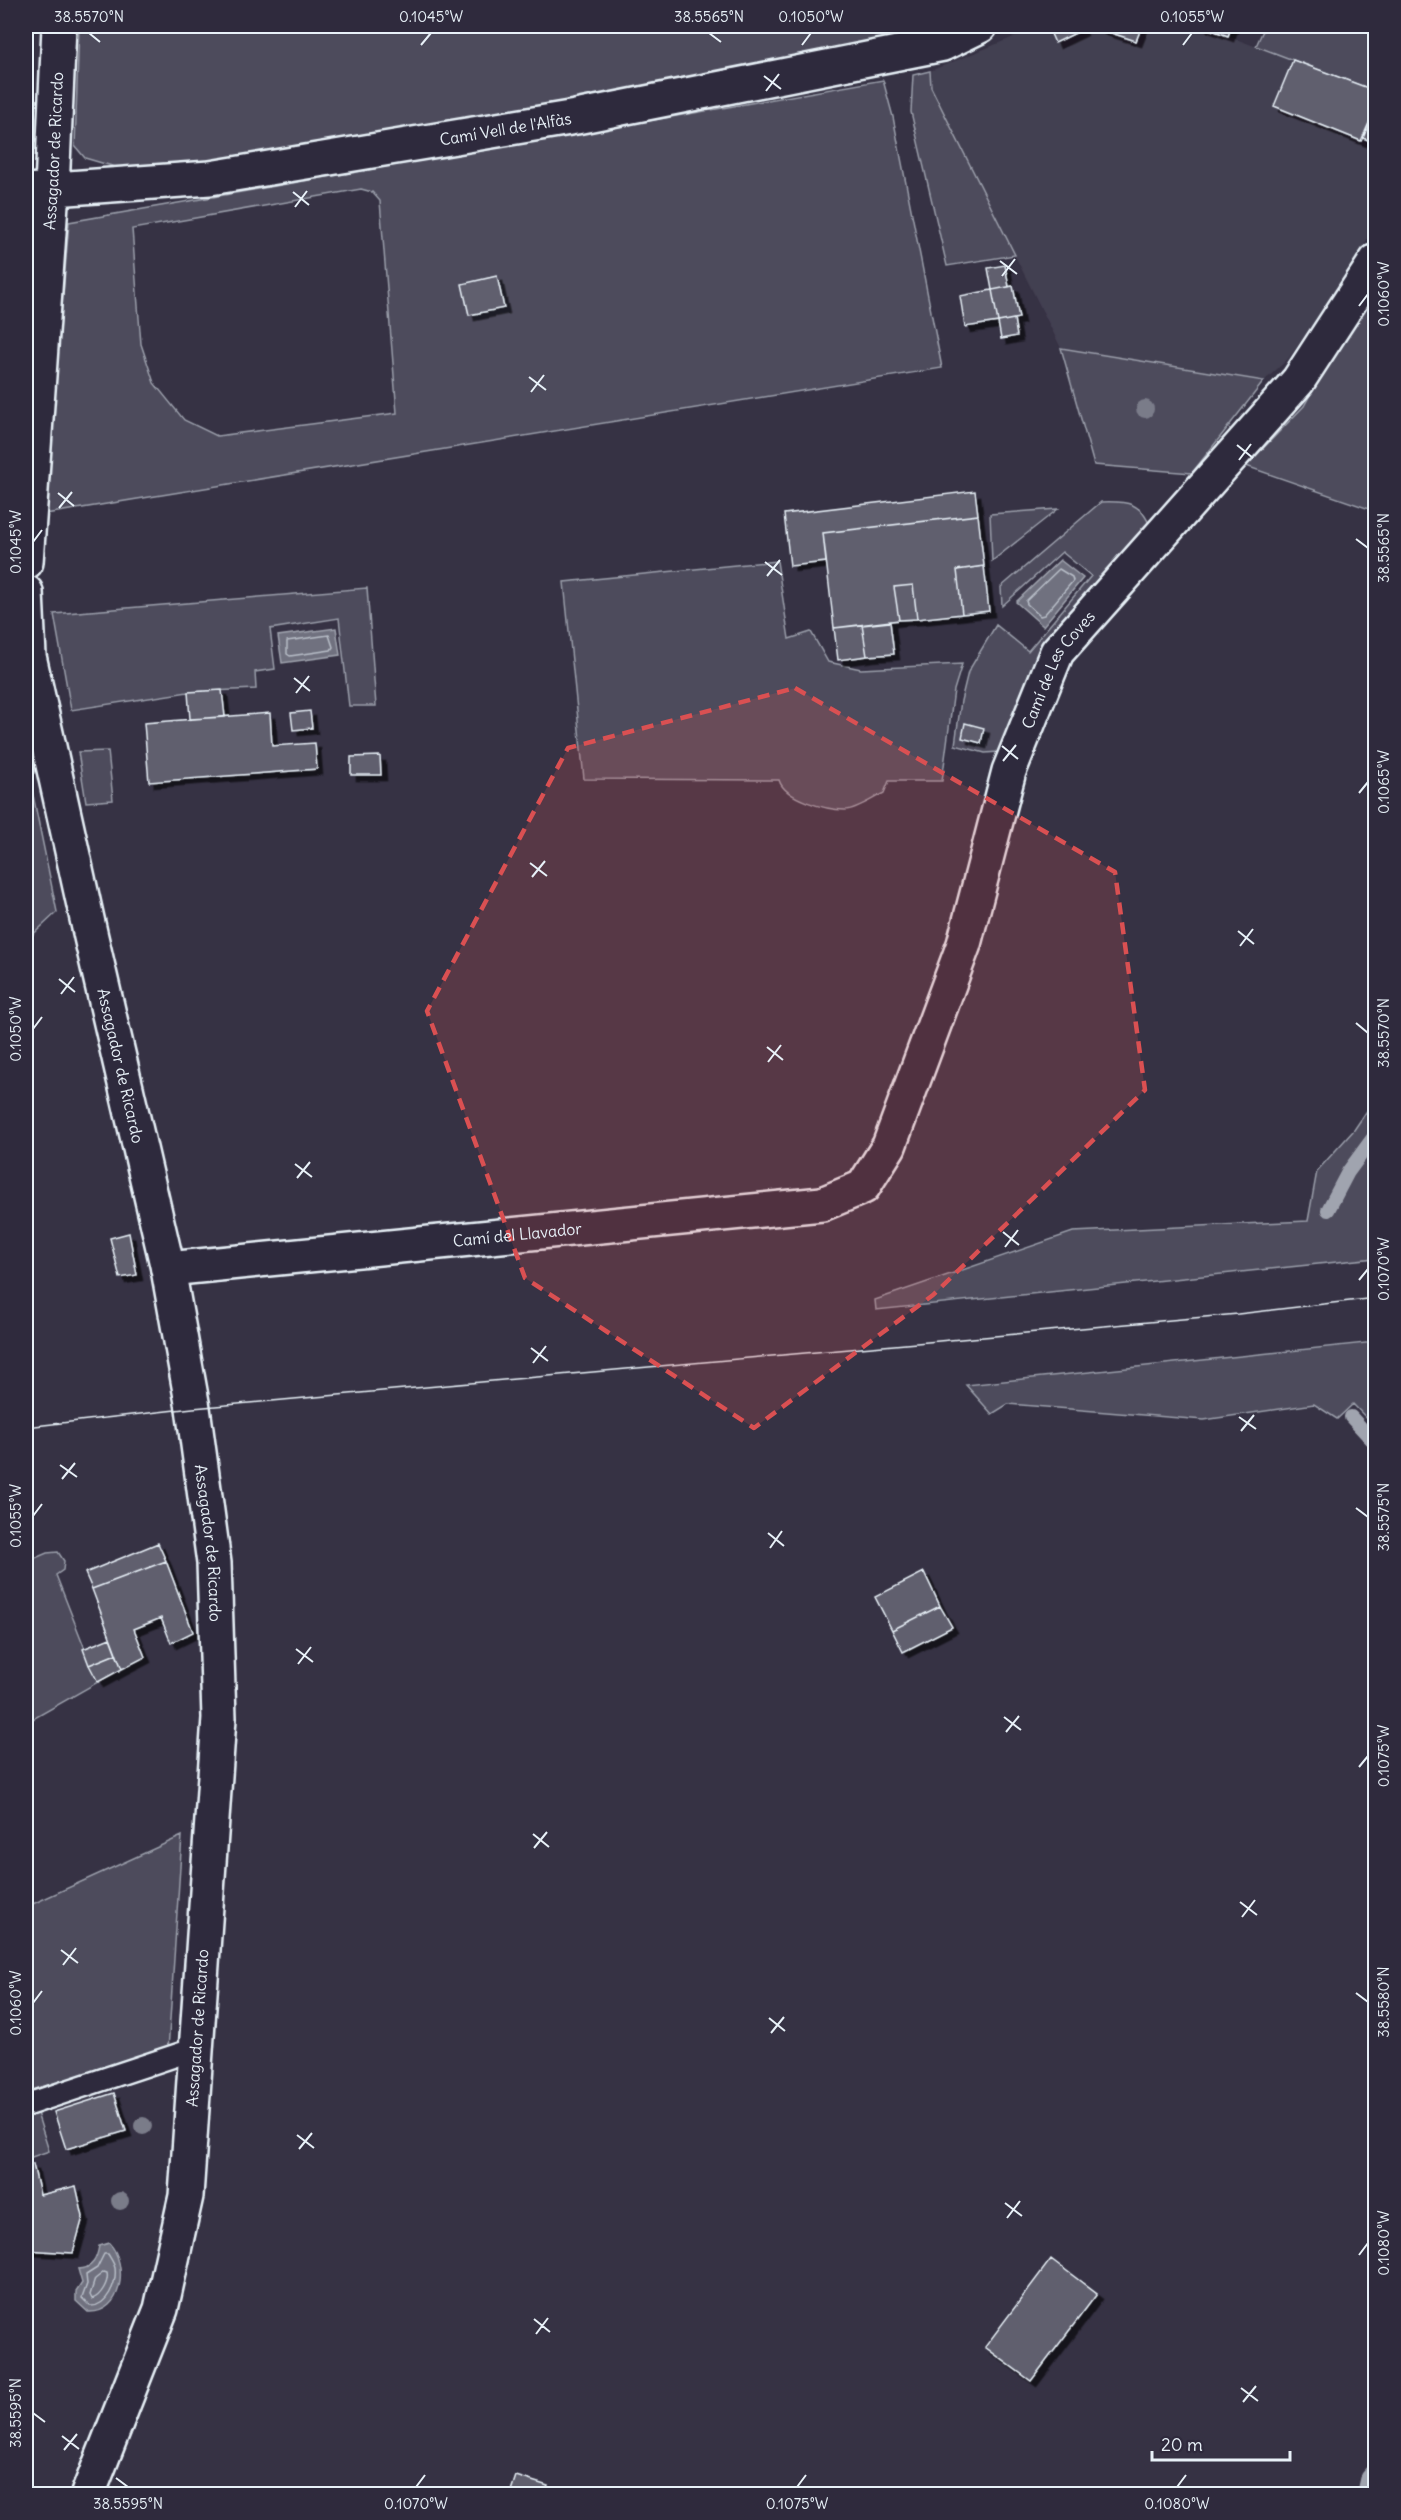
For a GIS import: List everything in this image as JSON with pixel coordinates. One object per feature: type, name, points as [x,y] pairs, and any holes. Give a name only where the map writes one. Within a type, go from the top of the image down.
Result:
[{"type":"street","name":"Assagador de Ricardo","points":[[26,562],[39,190],[59,26]]},
{"type":"street","name":"Camí Vell de l'Alfàs","points":[[39,190],[210,178],[576,117],[943,44],[980,26]]},
{"type":"street","name":"Camí de Les Coves","points":[[863,1186],[889,1146],[964,944],[1010,771],[1057,652],[1298,381],[1376,261]]},
{"type":"street","name":"Assagador de Ricardo","points":[[26,592],[29,656],[168,1269],[193,1408],[215,1574],[219,1718],[186,2196],[161,2309],[88,2494]]},
{"type":"street","name":"Camí del Llavador","points":[[168,1269],[822,1204],[863,1186]]},
{"type":"lane","points":[[26,2105],[195,2049]]},
{"type":"highlighted area","points":[[795,688],[1115,872],[1145,1090],[933,1295],[754,1428],[525,1278],[427,1011],[568,748]]},
{"type":"shaded area","points":[[79,26],[946,26],[923,36],[564,108],[165,170],[119,168],[85,158],[75,146]]},
{"type":"shaded area","points":[[1041,26],[1201,26],[1375,91],[1375,224],[1352,269],[1288,359],[1264,381],[1061,348],[931,87],[930,71]]},
{"type":"shaded area","points":[[1265,26],[1375,26],[1375,91],[1256,46]]},
{"type":"shaded area","points":[[930,71],[931,87],[1015,255],[947,266],[911,112],[913,75]]},
{"type":"shaded area","points":[[883,80],[893,117],[942,368],[45,514],[69,222]],"holes":[[[361,189],[372,192],[380,201],[397,413],[217,436],[184,420],[154,383],[141,344],[132,229]]]},
{"type":"shaded area","points":[[1375,283],[1375,511],[1246,466],[1304,406],[1350,322]]},
{"type":"shaded area","points":[[1061,348],[1264,381],[1192,473],[1094,465]]},
{"type":"shaded area","points":[[1101,502],[1126,503],[1138,508],[1151,529],[1034,661],[998,752],[985,753],[955,745],[961,701],[968,672],[996,625],[1028,651],[1091,576],[1062,552],[1002,606],[1001,587]]},
{"type":"shaded area","points":[[1058,509],[992,561],[990,514]]},
{"type":"shaded area","points":[[777,561],[789,639],[811,632],[828,662],[861,669],[962,664],[954,690],[942,781],[889,781],[884,793],[859,806],[845,810],[817,806],[798,798],[789,793],[779,780],[584,779],[564,582]]},
{"type":"shaded area","points":[[367,588],[376,706],[349,706],[339,618],[270,629],[275,669],[255,672],[256,689],[188,692],[71,710],[54,614]]},
{"type":"shaded area","points":[[108,751],[113,800],[86,802],[78,752]]},
{"type":"shaded area","points":[[26,761],[57,912],[26,941]]},
{"type":"shaded area","points":[[1375,1099],[1375,1258],[876,1310],[875,1300],[1073,1232],[1308,1221],[1317,1171],[1354,1130]]},
{"type":"shaded area","points":[[1375,1342],[1375,1427],[1353,1404],[1337,1419],[1314,1404],[1204,1420],[1008,1404],[992,1414],[966,1385]]},
{"type":"shaded area","points":[[58,1552],[64,1561],[63,1570],[56,1575],[98,1682],[26,1723],[26,1562],[47,1553]]},
{"type":"shaded area","points":[[182,1836],[168,2050],[26,2095],[26,1907]]},
{"type":"shaded area","points":[[37,2113],[49,2151],[26,2159],[26,2116]]},
{"type":"water","points":[[1060,560],[1083,578],[1043,626],[1016,602]]},
{"type":"water","points":[[336,628],[340,655],[282,663],[278,636]]},
{"type":"water","points":[[109,2243],[119,2263],[119,2286],[109,2305],[100,2310],[88,2312],[76,2301],[76,2292],[82,2283],[78,2269],[91,2265],[99,2246]]},
{"type":"building","points":[[1080,26],[1082,30],[1055,43],[1048,27]]},
{"type":"building","points":[[1100,26],[1142,26],[1136,41],[1099,29]]},
{"type":"building","points":[[1201,26],[1232,26],[1228,36]]},
{"type":"building","points":[[1293,60],[1376,91],[1376,107],[1361,141],[1274,106]]},
{"type":"building","points":[[1376,107],[1376,143],[1363,138]]},
{"type":"building","points":[[1005,265],[1009,287],[992,290],[988,268]]},
{"type":"building","points":[[497,276],[504,308],[469,315],[462,284]]},
{"type":"building","points":[[1013,286],[1019,318],[998,322],[992,290]]},
{"type":"building","points":[[992,290],[998,322],[965,327],[960,296]]},
{"type":"building","points":[[1014,319],[1017,336],[1001,339],[998,322]]},
{"type":"building","points":[[975,491],[978,515],[823,533],[826,562],[790,566],[784,514]]},
{"type":"building","points":[[978,515],[984,566],[957,570],[962,614],[917,619],[913,585],[894,587],[899,620],[834,628],[823,533]]},
{"type":"building","points":[[984,566],[989,611],[962,614],[957,570]]},
{"type":"building","points":[[913,585],[917,619],[899,620],[894,587]]},
{"type":"building","points":[[890,622],[894,654],[867,656],[862,625]]},
{"type":"building","points":[[862,625],[867,656],[838,660],[834,628]]},
{"type":"building","points":[[222,690],[225,717],[190,719],[188,692]]},
{"type":"building","points":[[310,711],[312,728],[293,730],[291,713]]},
{"type":"building","points":[[270,713],[272,746],[315,743],[317,769],[149,782],[144,723]]},
{"type":"building","points":[[965,723],[984,728],[981,743],[962,738]]},
{"type":"building","points":[[380,756],[381,775],[351,775],[351,757]]},
{"type":"building","points":[[129,1233],[137,1275],[120,1278],[110,1238]]},
{"type":"building","points":[[158,1543],[166,1561],[92,1589],[85,1573]]},
{"type":"building","points":[[166,1561],[193,1632],[171,1643],[161,1618],[134,1629],[145,1657],[122,1669],[92,1589]]},
{"type":"building","points":[[924,1572],[940,1606],[892,1630],[875,1597]]},
{"type":"building","points":[[940,1606],[952,1627],[903,1652],[892,1630]]},
{"type":"building","points":[[110,1638],[116,1654],[89,1665],[83,1649]]},
{"type":"building","points":[[116,1654],[122,1669],[98,1682],[89,1665]]},
{"type":"building","points":[[114,2093],[126,2131],[66,2149],[54,2112]]},
{"type":"building","points":[[33,2164],[40,2195],[76,2186],[83,2217],[73,2253],[26,2250],[26,2166]]},
{"type":"building","points":[[1051,2259],[1097,2294],[1031,2381],[985,2347]]},
{"type":"building","points":[[516,2476],[548,2486],[545,2494],[510,2494]]},
{"type":"waterway","points":[[1328,1210],[1348,1172],[1376,1134]]},
{"type":"waterway","points":[[1351,1417],[1376,1444]]},
{"type":"waterway","points":[[1364,2494],[1368,2476],[1376,2467]]},
{"type":"tram line","points":[[26,1427],[193,1408],[1238,1314],[1376,1298]]}]
